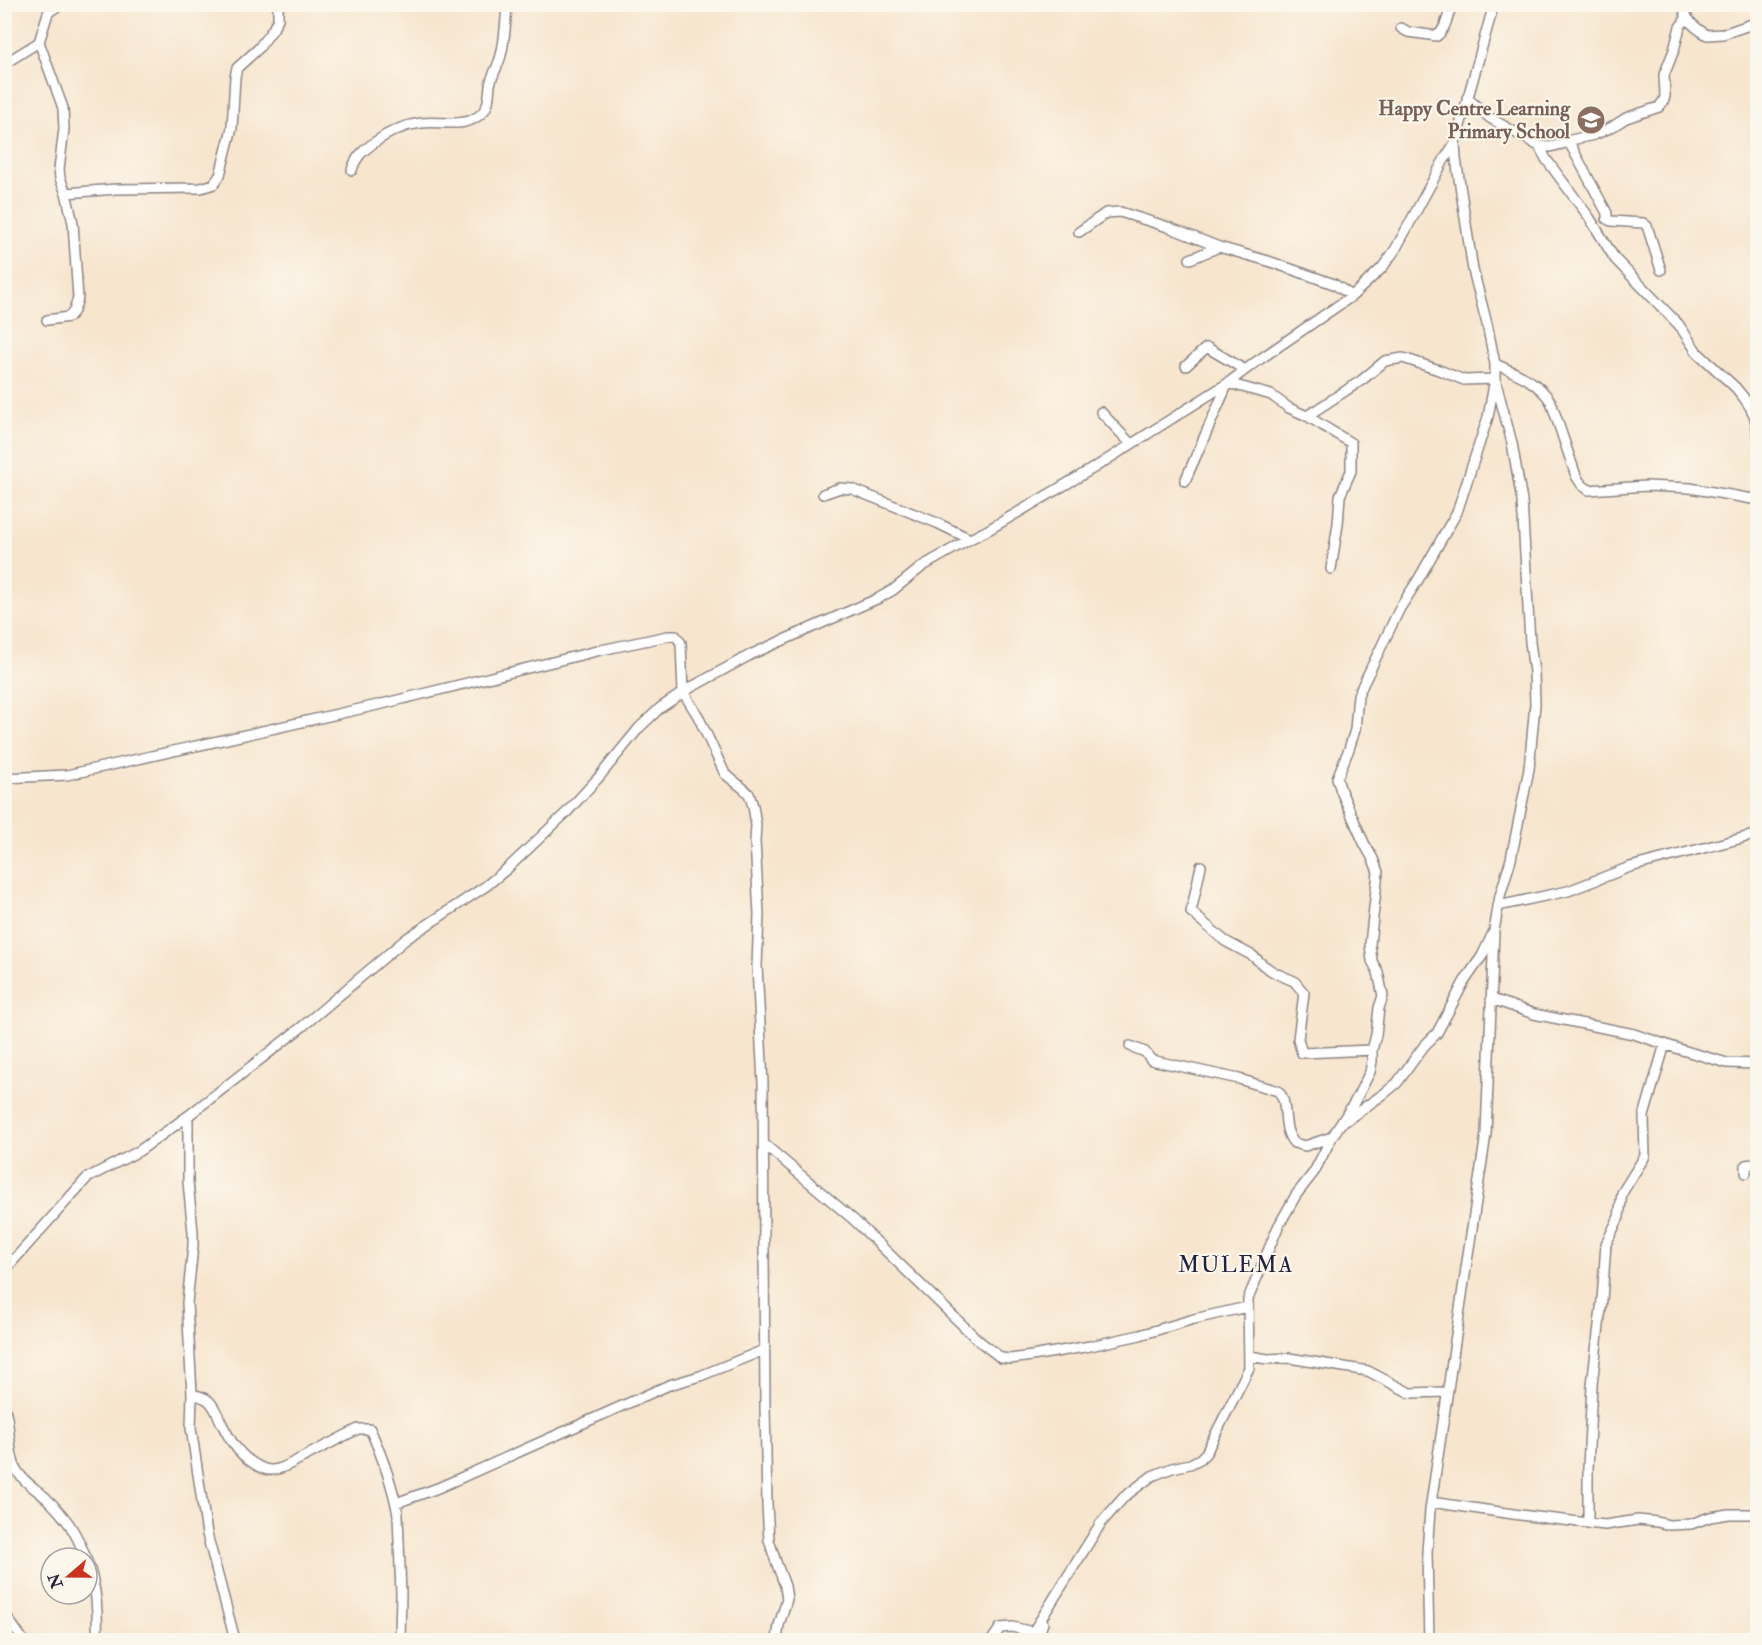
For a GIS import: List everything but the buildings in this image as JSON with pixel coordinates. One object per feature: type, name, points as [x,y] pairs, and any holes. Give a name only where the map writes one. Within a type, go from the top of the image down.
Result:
[{"type":"street","points":[[46,320],[69,317],[74,311],[78,298],[73,223],[59,169],[64,129],[63,108],[39,42],[48,14],[63,4]]},
{"type":"street","points":[[66,193],[116,189],[201,188],[214,184],[220,175],[232,128],[237,68],[258,49],[273,29],[278,19],[278,4]]},
{"type":"street","points":[[352,170],[361,152],[389,133],[424,122],[458,123],[482,113],[488,102],[491,82],[501,57],[507,4]]},
{"type":"street","points":[[1401,28],[1408,32],[1437,36],[1441,34],[1452,4]]},
{"type":"street","points":[[4,1271],[87,1178],[139,1151],[188,1116],[303,1026],[406,939],[486,886],[509,867],[567,812],[639,728],[660,708],[719,671],[752,654],[893,590],[923,566],[1097,466],[1228,383],[1353,296],[1382,268],[1395,250],[1455,143],[1494,6],[1483,4]]},
{"type":"street","points":[[1683,4],[1687,17],[1696,28],[1707,35],[1723,34],[1758,22]]},
{"type":"street","points":[[1467,99],[1490,118],[1539,146],[1550,147],[1594,135],[1626,118],[1659,107],[1665,96],[1664,75],[1680,27],[1687,17]]},
{"type":"street","points":[[4,64],[39,42]]},
{"type":"street","points":[[1566,141],[1570,144],[1607,213],[1607,219],[1643,222],[1647,226],[1661,270]]},
{"type":"street","points":[[1429,1641],[1427,1554],[1431,1502],[1486,1134],[1494,931],[1529,769],[1535,704],[1522,501],[1512,443],[1496,379],[1487,324],[1473,270],[1460,193],[1455,143]]},
{"type":"street","points":[[1539,146],[1616,259],[1679,325],[1697,352],[1744,398],[1755,417],[1758,435]]},
{"type":"street","points":[[1079,232],[1106,213],[1120,212],[1334,284],[1353,296]]},
{"type":"street","points":[[1190,260],[1219,247]]},
{"type":"street","points":[[1186,366],[1208,348],[1245,370]]},
{"type":"street","points":[[1307,416],[1362,380],[1385,361],[1403,358],[1464,380],[1496,379]]},
{"type":"street","points":[[1495,364],[1523,376],[1545,392],[1551,402],[1576,476],[1589,490],[1646,486],[1690,488],[1758,500]]},
{"type":"street","points":[[992,1641],[1000,1628],[1012,1627],[1033,1632],[1101,1523],[1124,1497],[1152,1476],[1191,1464],[1206,1453],[1249,1368],[1248,1299],[1283,1216],[1314,1172],[1370,1072],[1379,1008],[1383,996],[1378,972],[1372,960],[1370,944],[1378,872],[1337,778],[1355,729],[1358,695],[1400,608],[1457,512],[1488,417],[1496,379]]},
{"type":"street","points":[[1228,383],[1271,395],[1289,408],[1307,416],[1351,443],[1351,471],[1340,496],[1331,569]]},
{"type":"street","points":[[1185,481],[1228,383]]},
{"type":"street","points":[[1101,412],[1131,444]]},
{"type":"street","points":[[823,494],[840,489],[852,489],[937,523],[970,539]]},
{"type":"street","points":[[4,778],[67,775],[382,704],[601,650],[676,636],[681,643],[684,692],[725,774],[749,794],[756,825],[759,914],[757,966],[764,1144],[766,1493],[769,1540],[787,1592],[777,1641]]},
{"type":"street","points":[[1498,906],[1568,891],[1630,867],[1758,834]]},
{"type":"street","points":[[1201,866],[1191,912],[1225,941],[1253,956],[1275,973],[1294,981],[1304,993],[1298,1039],[1302,1053],[1372,1050]]},
{"type":"street","points":[[1340,1125],[1397,1083],[1424,1046],[1437,1033],[1494,931]]},
{"type":"street","points":[[1492,999],[1534,1014],[1634,1034],[1727,1063],[1758,1064]]},
{"type":"street","points":[[1588,1523],[1592,1385],[1606,1244],[1619,1217],[1622,1193],[1645,1156],[1644,1116],[1665,1044]]},
{"type":"street","points":[[1130,1046],[1145,1052],[1151,1060],[1239,1079],[1278,1091],[1283,1099],[1287,1134],[1294,1143],[1305,1146],[1332,1137]]},
{"type":"street","points":[[188,1116],[188,1182],[193,1232],[187,1311],[192,1394],[191,1428],[207,1534],[235,1641]]},
{"type":"street","points":[[764,1144],[854,1220],[978,1340],[1001,1358],[1010,1359],[1090,1346],[1247,1307]]},
{"type":"street","points":[[1746,1173],[1746,1165],[1758,1163]]},
{"type":"street","points":[[396,1503],[438,1488],[510,1457],[669,1385],[700,1376],[764,1350]]},
{"type":"street","points":[[1250,1356],[1267,1359],[1289,1358],[1368,1371],[1410,1393],[1447,1392]]},
{"type":"street","points":[[192,1394],[204,1397],[211,1403],[236,1449],[262,1469],[269,1471],[288,1466],[358,1429],[370,1429],[396,1503],[400,1532],[400,1641]]},
{"type":"street","points":[[4,1405],[16,1469],[21,1478],[45,1497],[68,1520],[81,1546]]},
{"type":"street","points":[[1431,1502],[1605,1525],[1638,1520],[1670,1525],[1691,1524],[1710,1517],[1729,1514],[1758,1514]]},
{"type":"street","points":[[97,1641],[98,1606]]},
{"type":"street","points":[[1037,1641],[1046,1611]]},
{"type":"street","points":[[4,1613],[23,1641]]},
{"type":"place","name":"Happy Centre Learning Primary School","points":[[1591,120]]},
{"type":"district","name":"MULEMA","points":[[1236,1265]]}]
